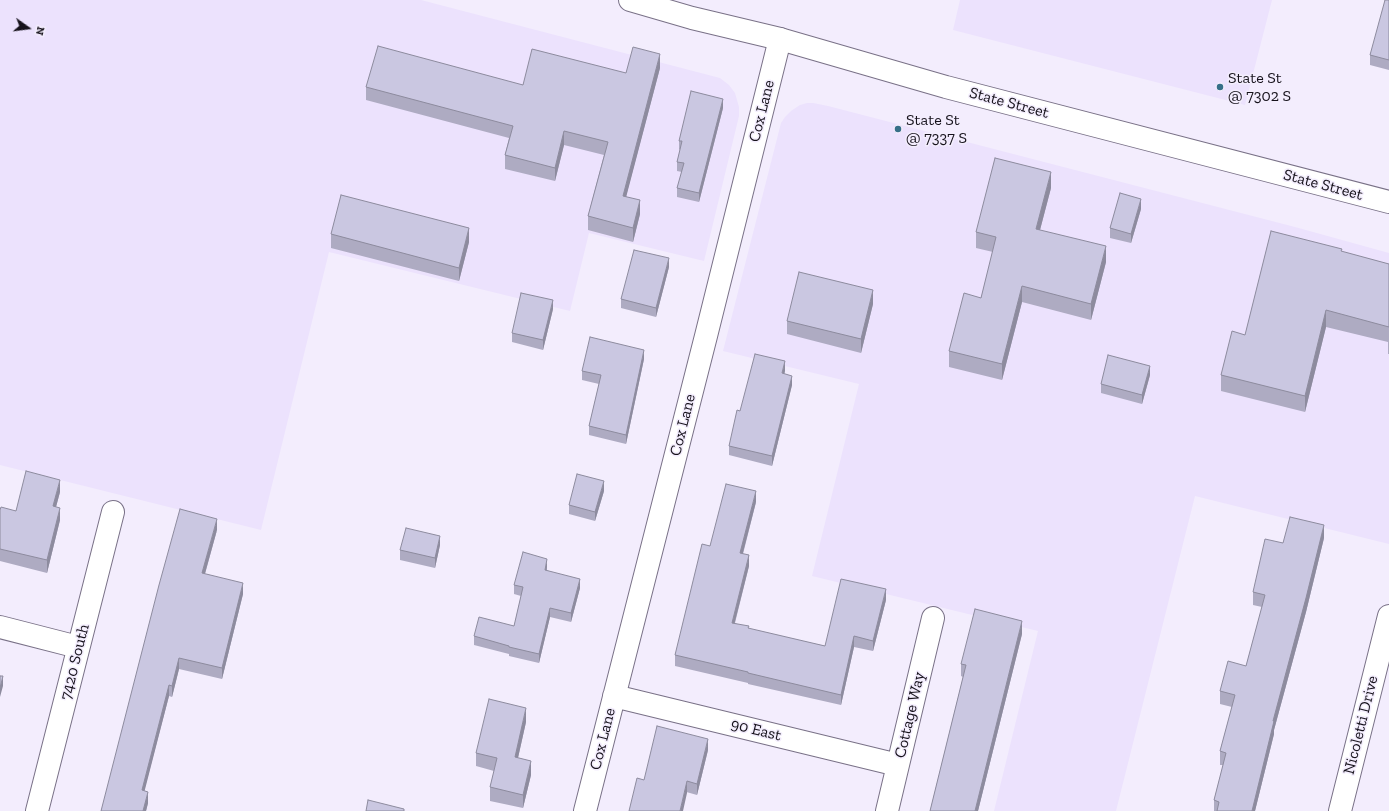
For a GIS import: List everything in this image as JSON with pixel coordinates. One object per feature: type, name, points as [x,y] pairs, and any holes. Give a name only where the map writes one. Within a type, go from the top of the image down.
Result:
[{"type":"street","name":"State Street","points":[[630,0],[692,18],[780,39],[952,88],[1389,202]]},
{"type":"street","name":"Cox Lane","points":[[585,811],[780,39]]},
{"type":"street","name":"7420 South","points":[[37,811],[113,512]]},
{"type":"street","name":"Nicoletti Drive","points":[[1340,811],[1389,616]]},
{"type":"street","name":"Cottage Way","points":[[887,811],[933,618]]},
{"type":"street","points":[[0,627],[78,647]]},
{"type":"street","name":"90 East","points":[[614,696],[898,765]]},
{"type":"shaded area","points":[[0,0],[421,0],[720,78],[729,85],[735,93],[739,107],[739,116],[704,261],[589,233],[570,311],[329,252],[261,530],[0,465]]},
{"type":"shaded area","points":[[960,0],[1272,0],[1245,105],[953,30]]},
{"type":"shaded area","points":[[807,103],[828,106],[1295,227],[1389,253],[1389,544],[1195,496],[1116,811],[994,811],[1038,631],[812,576],[859,384],[723,351],[781,123],[791,111],[800,105]]},
{"type":"building","points":[[1385,0],[1389,0],[1389,60],[1370,55]]},
{"type":"building","points":[[378,46],[523,85],[532,49],[626,73],[633,47],[660,54],[623,196],[640,200],[633,228],[588,216],[608,142],[564,131],[555,168],[505,155],[513,126],[366,87]]},
{"type":"building","points":[[691,91],[723,99],[699,193],[677,188],[684,163],[677,162],[682,141],[679,141]]},
{"type":"building","points":[[995,158],[1051,172],[1036,229],[1106,246],[1091,304],[1022,286],[1002,364],[949,351],[964,293],[981,298],[996,237],[976,232]]},
{"type":"building","points":[[1120,193],[1141,199],[1131,234],[1110,228]]},
{"type":"building","points":[[341,195],[469,228],[459,268],[331,234]]},
{"type":"building","points":[[1271,231],[1342,249],[1341,251],[1389,264],[1389,327],[1326,310],[1305,396],[1221,375],[1232,331],[1245,335]]},
{"type":"building","points":[[634,250],[669,258],[656,308],[621,299]]},
{"type":"building","points":[[799,272],[873,290],[861,339],[787,321]]},
{"type":"building","points":[[521,293],[553,300],[543,340],[512,333]]},
{"type":"building","points":[[590,337],[644,350],[626,435],[589,426],[601,375],[582,371]]},
{"type":"building","points":[[755,354],[785,361],[782,373],[792,376],[772,456],[729,446],[737,410],[740,411]]},
{"type":"building","points":[[1108,355],[1150,366],[1142,395],[1101,384]]},
{"type":"building","points":[[26,471],[60,480],[53,506],[60,508],[47,560],[0,549],[1,507],[16,511]]},
{"type":"building","points":[[577,474],[604,481],[595,512],[569,505]]},
{"type":"building","points":[[726,484],[756,491],[740,553],[749,555],[732,623],[825,646],[841,579],[886,589],[873,641],[854,636],[841,695],[675,655],[702,544],[710,546]]},
{"type":"building","points":[[180,509],[217,519],[202,573],[243,583],[222,668],[179,658],[172,686],[169,685],[142,790],[148,792],[143,811],[101,811],[159,585]]},
{"type":"building","points":[[1290,517],[1324,525],[1306,598],[1273,721],[1252,811],[1217,811],[1219,802],[1214,800],[1226,753],[1220,751],[1235,695],[1220,691],[1228,661],[1246,666],[1265,595],[1253,592],[1265,539],[1283,543]]},
{"type":"building","points":[[406,528],[440,536],[435,558],[400,550]]},
{"type":"building","points":[[523,552],[547,559],[545,570],[580,579],[571,613],[550,608],[539,654],[509,647],[474,636],[479,617],[514,626],[523,587],[514,585]]},
{"type":"building","points":[[975,609],[1022,621],[975,811],[930,811],[966,665],[961,664]]},
{"type":"building","points":[[0,676],[3,676],[0,688]]},
{"type":"building","points":[[489,699],[526,708],[515,757],[531,761],[523,795],[490,787],[497,758],[476,753]]},
{"type":"building","points":[[657,726],[708,739],[697,784],[687,781],[680,811],[629,811],[637,778],[644,780]]},
{"type":"building","points":[[368,800],[404,809],[404,811],[366,811]]},
{"type":"place","name":"State St @ 7302 S","points":[[1220,87]]},
{"type":"place","name":"State St @ 7337 S","points":[[898,129]]}]
